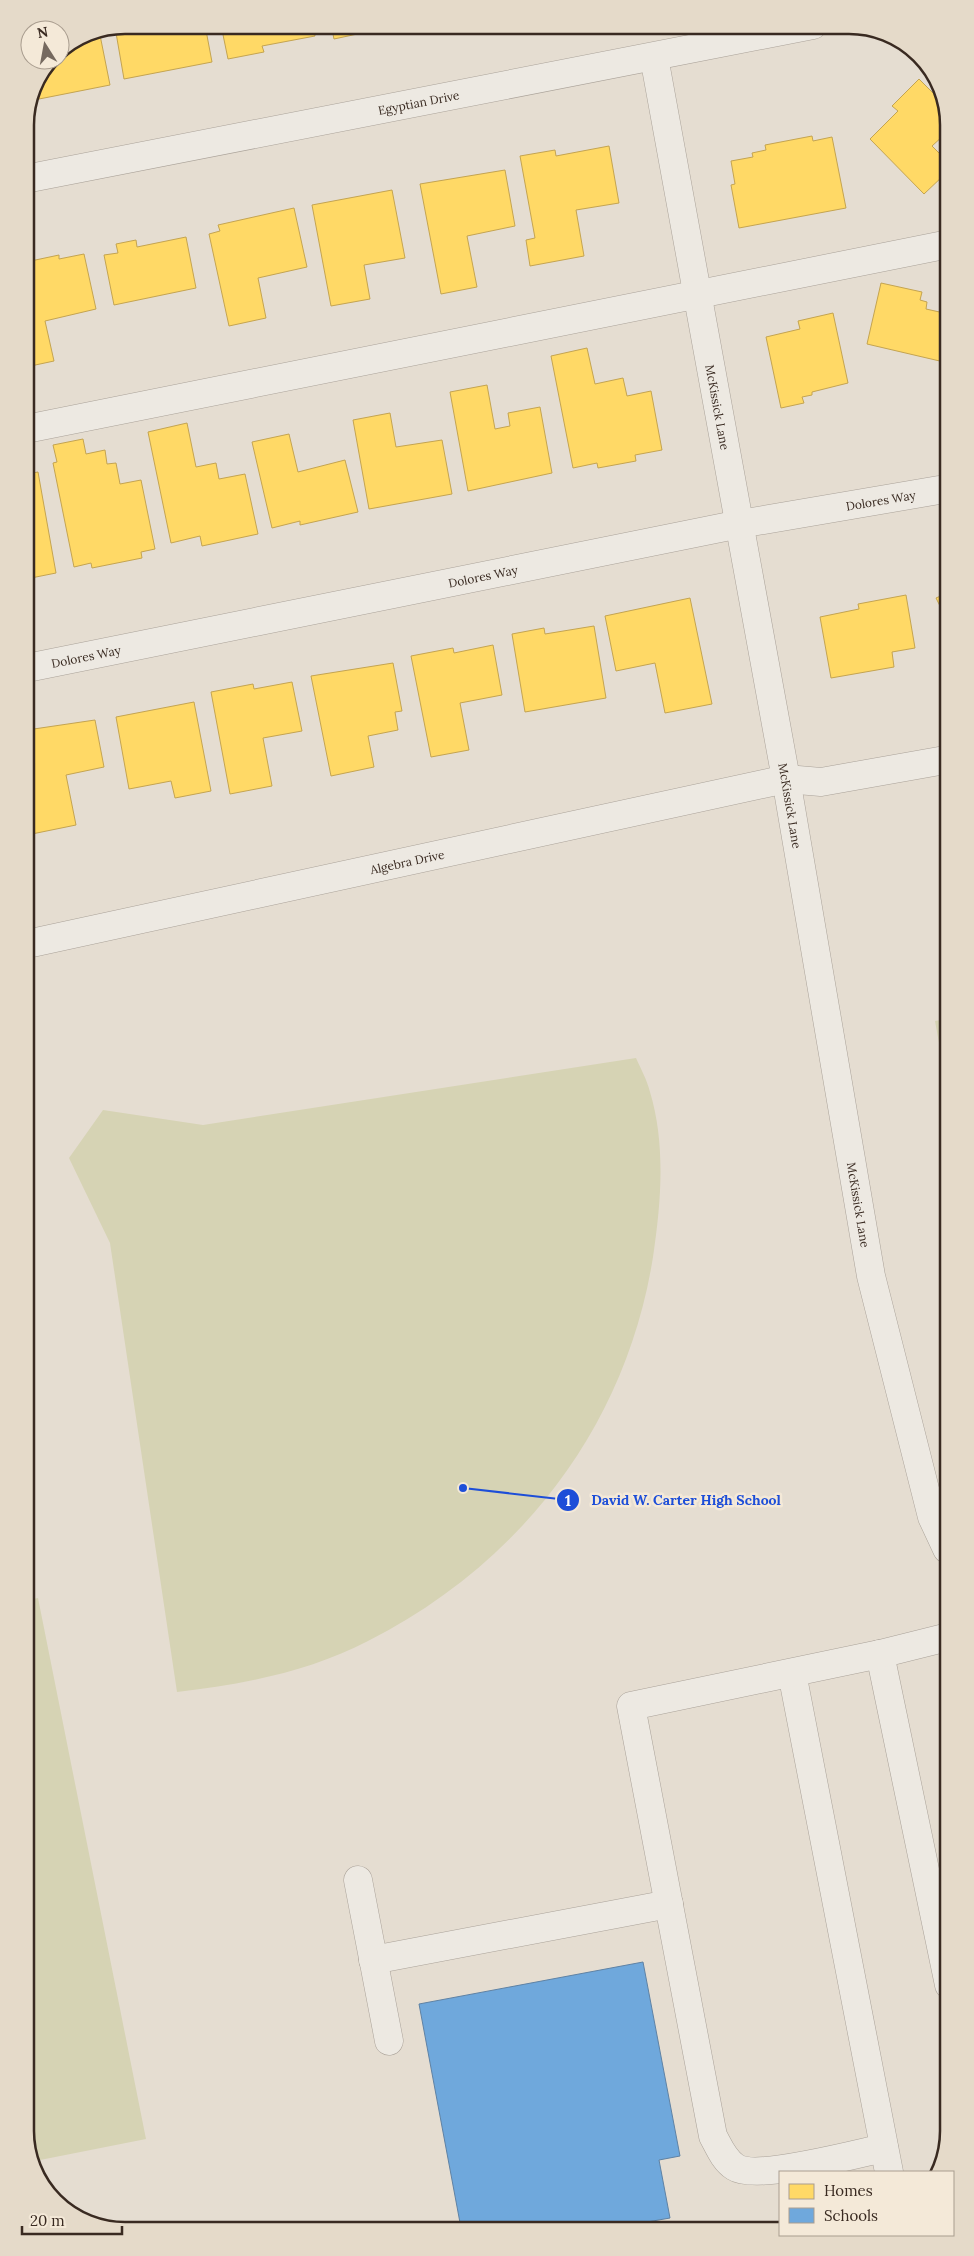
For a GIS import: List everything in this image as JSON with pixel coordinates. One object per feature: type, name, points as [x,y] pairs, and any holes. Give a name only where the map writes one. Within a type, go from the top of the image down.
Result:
[{"type":"street","name":"Egyptian Drive","points":[[34,177],[768,34]]},
{"type":"street","name":"McKissick Lane","points":[[654,57],[786,780],[871,1276],[932,1517],[940,1533]]},
{"type":"street","points":[[34,427],[940,246]]},
{"type":"street","name":"Dolores Way","points":[[34,667],[740,524],[939,490]]},
{"type":"street","name":"Algebra Drive","points":[[34,942],[786,780],[821,782],[940,761]]},
{"type":"street","points":[[792,1673],[886,2160],[811,2163],[762,2172],[736,2168],[723,2155],[713,2136],[631,1706],[880,1654],[940,1645]]},
{"type":"street","points":[[880,1654],[940,1942]]},
{"type":"street","points":[[358,1880],[389,2041]]},
{"type":"street","points":[[373,1960],[669,1904]]},
{"type":"shaded area","points":[[940,1020],[940,1048],[935,1021]]},
{"type":"shaded area","points":[[636,1058],[649,1088],[655,1112],[660,1153],[660,1195],[653,1257],[639,1319],[618,1378],[591,1433],[557,1484],[518,1530],[473,1572],[423,1609],[368,1641],[323,1661],[275,1675],[251,1681],[177,1692],[110,1243],[69,1158],[103,1110],[203,1125]]},
{"type":"shaded area","points":[[38,1598],[146,2139],[39,2160],[35,2149],[34,2132],[34,1599]]},
{"type":"building: Homes","points":[[116,34],[207,34],[212,62],[124,79]]},
{"type":"building: Homes","points":[[223,34],[315,34],[315,36],[262,46],[264,52],[228,59]]},
{"type":"building: Homes","points":[[333,34],[357,34],[334,39]]},
{"type":"building: Homes","points":[[100,37],[110,85],[38,99],[43,84],[52,70],[70,70],[70,52],[84,43]]},
{"type":"building: Homes","points":[[919,79],[935,95],[939,107],[940,139],[932,146],[940,154],[940,179],[924,194],[870,139],[898,111],[892,106]]},
{"type":"building: Homes","points":[[812,136],[813,141],[832,137],[846,208],[739,228],[731,185],[735,184],[731,161],[753,157],[752,153],[766,150],[765,145]]},
{"type":"building: Homes","points":[[609,146],[619,203],[576,210],[584,256],[530,266],[526,240],[535,238],[520,156],[555,150],[556,156]]},
{"type":"building: Homes","points":[[505,170],[515,226],[467,236],[477,287],[441,294],[420,184]]},
{"type":"building: Homes","points":[[392,190],[405,258],[364,265],[370,299],[331,306],[312,205]]},
{"type":"building: Homes","points":[[294,208],[307,267],[258,278],[266,318],[229,326],[209,234],[220,231],[218,225]]},
{"type":"building: Homes","points":[[186,237],[196,288],[114,305],[104,255],[118,253],[116,244],[136,240],[137,247]]},
{"type":"building: Homes","points":[[84,254],[96,309],[45,321],[54,361],[34,365],[34,260],[59,255],[59,259]]},
{"type":"building: Homes","points":[[881,283],[922,292],[920,300],[927,302],[926,309],[940,312],[940,361],[867,344]]},
{"type":"building: Homes","points":[[833,313],[848,383],[812,392],[812,395],[802,397],[804,403],[781,408],[766,337],[800,329],[798,321]]},
{"type":"building: Homes","points":[[587,348],[595,384],[623,378],[627,396],[651,391],[662,450],[635,455],[636,461],[598,468],[597,463],[573,468],[551,356]]},
{"type":"building: Homes","points":[[487,385],[495,429],[510,426],[508,413],[540,407],[552,473],[468,491],[450,392]]},
{"type":"building: Homes","points":[[390,413],[396,447],[442,440],[452,494],[369,509],[353,420]]},
{"type":"building: Homes","points":[[187,423],[196,467],[216,463],[219,479],[245,474],[258,534],[202,546],[200,536],[171,543],[148,432]]},
{"type":"building: Homes","points":[[289,434],[298,472],[345,460],[358,512],[300,525],[300,521],[272,528],[252,442]]},
{"type":"building: Homes","points":[[83,439],[86,454],[105,450],[107,464],[116,463],[120,484],[141,480],[155,549],[141,552],[142,558],[92,568],[91,563],[74,567],[53,463],[57,462],[53,445]]},
{"type":"building: Homes","points":[[38,472],[56,573],[34,577],[34,473]]},
{"type":"building: Homes","points":[[906,595],[915,648],[892,652],[894,667],[831,678],[820,617],[859,609],[858,604]]},
{"type":"building: Homes","points":[[940,596],[940,606],[936,598]]},
{"type":"building: Homes","points":[[690,598],[712,704],[665,713],[655,663],[616,671],[605,616]]},
{"type":"building: Homes","points":[[594,626],[606,698],[525,712],[512,634],[544,628],[545,634]]},
{"type":"building: Homes","points":[[493,645],[502,695],[460,703],[469,750],[431,757],[411,656],[453,648],[454,653]]},
{"type":"building: Homes","points":[[393,663],[402,711],[395,712],[398,730],[368,736],[374,767],[331,776],[311,676]]},
{"type":"building: Homes","points":[[292,682],[302,731],[263,738],[272,786],[230,794],[211,692],[253,684],[254,689]]},
{"type":"building: Homes","points":[[194,702],[211,791],[175,798],[171,781],[129,789],[116,717]]},
{"type":"building: Homes","points":[[95,720],[104,767],[66,775],[76,825],[34,834],[34,729]]},
{"type":"building: Schools","points":[[643,1962],[680,2156],[659,2160],[670,2218],[647,2222],[460,2222],[419,2004]]},
{"type":"place","name":"David W. Carter High School","points":[[463,1488]]}]
